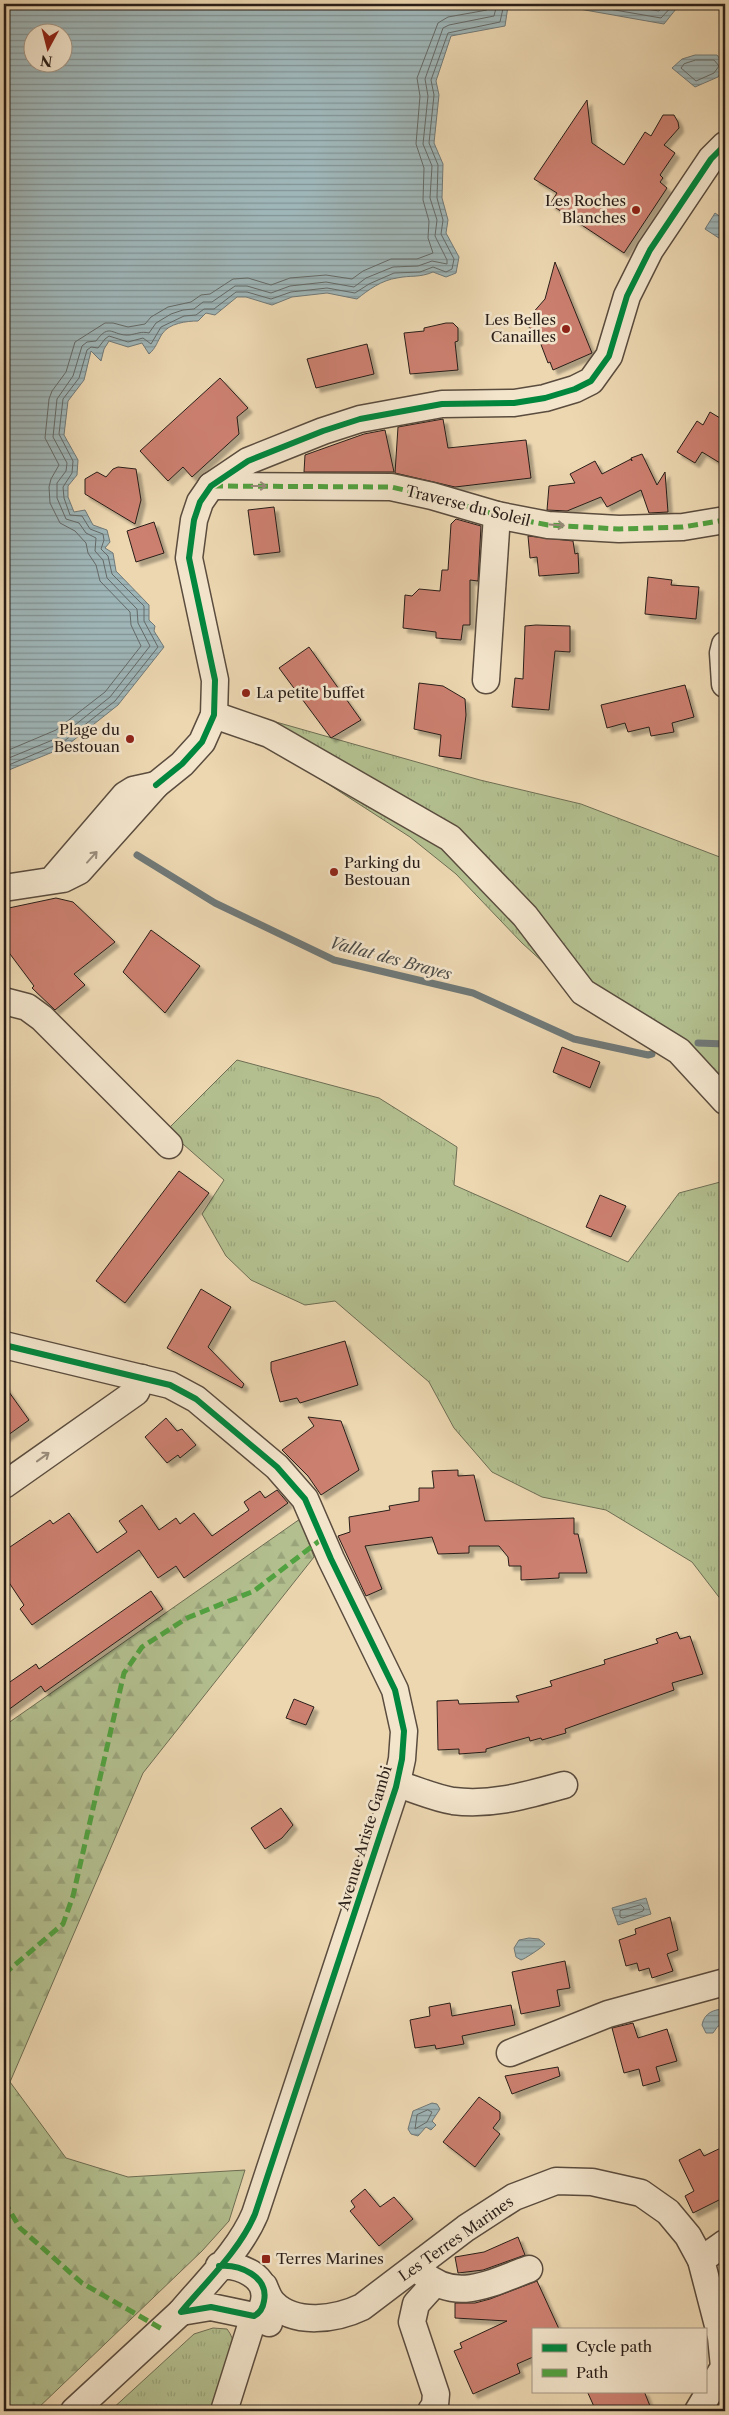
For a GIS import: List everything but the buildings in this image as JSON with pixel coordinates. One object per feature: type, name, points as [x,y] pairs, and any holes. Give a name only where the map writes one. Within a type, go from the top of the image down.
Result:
[{"type":"street","points":[[4,888],[71,876],[79,871],[156,785],[182,764],[202,742],[214,715],[215,680],[189,558],[194,520],[200,502],[211,486],[248,461],[323,431],[360,419],[442,404],[514,403],[545,398],[591,382],[609,356],[627,296],[650,250],[712,159],[725,145]]},
{"type":"street","name":"Traverse du Soleil","points":[[211,486],[391,487],[432,496],[497,515],[548,525],[619,529],[684,527],[725,520]]},
{"type":"street","points":[[486,680],[497,515]]},
{"type":"street","points":[[725,646],[723,653],[725,684]]},
{"type":"street","points":[[214,715],[269,734],[450,838],[525,916],[583,992],[679,1051],[725,1101]]},
{"type":"street","points":[[4,1001],[27,1007],[42,1018],[169,1145]]},
{"type":"street","name":"Avenue Ariste Gambi","points":[[4,1345],[170,1386],[196,1399],[277,1467],[305,1499],[331,1559],[395,1690],[404,1731],[402,1759],[397,1784],[255,2214],[244,2237],[181,2312],[74,2411]]},
{"type":"street","points":[[4,1485],[136,1392],[142,1378]]},
{"type":"street","points":[[397,1784],[451,1800],[478,1803],[508,1800],[564,1785]]},
{"type":"street","points":[[510,2053],[608,2014],[725,1982]]},
{"type":"street","name":"Les Terres Marines","points":[[254,2316],[300,2333],[318,2334],[330,2329],[362,2307],[415,2266],[514,2197],[556,2181],[592,2182],[641,2193],[668,2212],[688,2236],[701,2260],[721,2337],[724,2367],[698,2411]]},
{"type":"street","points":[[701,2260],[725,2242]]},
{"type":"street","points":[[181,2312],[211,2307],[254,2316],[260,2313],[264,2305],[264,2286],[245,2269],[231,2265],[215,2271],[210,2296],[214,2303],[222,2309]]},
{"type":"street","points":[[415,2266],[434,2284],[453,2290],[482,2286],[529,2269]]},
{"type":"street","points":[[431,2411],[435,2405],[436,2394],[412,2322],[416,2304],[434,2284]]},
{"type":"street","name":"Les Terres Marines","points":[[264,2286],[273,2303],[283,2310],[305,2317],[319,2318],[354,2311]]},
{"type":"street","points":[[224,2411],[254,2316]]},
{"type":"green space","points":[[276,722],[480,780],[581,804],[725,859],[725,1111],[674,1057],[579,995],[522,943],[456,874],[410,837],[263,742]]},
{"type":"green space","points":[[237,1060],[379,1098],[457,1147],[454,1185],[628,1262],[679,1193],[724,1181],[725,1174],[725,1605],[692,1562],[606,1510],[542,1497],[492,1472],[454,1428],[429,1382],[335,1301],[305,1305],[251,1280],[226,1256],[202,1214],[224,1180],[167,1130]]},
{"type":"green space","points":[[300,1519],[314,1557],[143,1773],[10,2082],[66,2158],[128,2177],[245,2170],[229,2221],[202,2251],[35,2411],[4,2411],[4,1726]]},
{"type":"green space","points":[[213,2328],[227,2329],[232,2338],[234,2348],[231,2369],[214,2411],[110,2411],[194,2334]]},
{"type":"water","points":[[4,4],[516,4],[508,6],[505,26],[451,36],[436,81],[439,95],[434,143],[443,164],[442,198],[448,220],[446,233],[459,257],[456,273],[446,277],[433,272],[391,279],[376,286],[357,299],[327,293],[292,297],[272,305],[246,297],[237,297],[215,315],[206,313],[198,321],[184,322],[169,327],[149,354],[142,343],[128,347],[109,341],[104,349],[101,361],[91,351],[84,380],[68,401],[64,435],[78,460],[77,475],[68,486],[68,497],[74,512],[85,510],[93,525],[107,530],[110,542],[105,548],[113,553],[116,571],[149,605],[149,620],[155,626],[154,631],[164,647],[118,705],[65,747],[4,772]]},
{"type":"water","points":[[551,4],[680,4],[664,24]]},
{"type":"water","points":[[695,55],[717,55],[725,65],[718,77],[695,87],[672,68],[682,59]]},
{"type":"water","points":[[715,213],[725,220],[725,242],[705,229]]},
{"type":"water","points":[[646,1898],[651,1914],[618,1925],[612,1908]]},
{"type":"water","points":[[539,1939],[545,1944],[521,1960],[516,1957],[514,1948],[519,1940]]},
{"type":"water","points":[[725,2009],[725,2024],[718,2026],[713,2033],[706,2033],[702,2025],[705,2017],[713,2011]]},
{"type":"water","points":[[432,2103],[437,2104],[440,2109],[432,2121],[436,2125],[431,2130],[426,2127],[418,2136],[411,2134],[408,2129],[413,2111]]},
{"type":"waterway","name":"Vallat des Brayes","points":[[137,855],[215,903],[334,960],[473,993],[574,1039],[648,1055],[652,1054]]},
{"type":"waterway","name":"Vallat des Brayes","points":[[698,1043],[725,1044]]},
{"type":"marked path","points":[[213,486],[391,487],[432,496],[497,515],[548,525],[619,529],[683,527],[725,520]]},
{"type":"marked path","points":[[4,1974],[63,1924],[73,1896],[124,1673],[142,1647],[187,1618],[254,1591],[323,1538]]},
{"type":"marked path","points":[[4,2201],[20,2228],[82,2283],[162,2329]]},
{"type":"cycle path","points":[[156,785],[182,764],[202,742],[214,715],[215,680],[189,558],[194,520],[200,502],[211,486],[248,461],[323,431],[360,419],[442,404],[514,403],[545,398],[575,389],[591,381],[609,356],[627,296],[650,250],[711,159],[725,145]]},
{"type":"cycle path","points":[[4,1345],[170,1385],[196,1399],[277,1467],[305,1499],[331,1559],[395,1690],[404,1731],[402,1759],[396,1787],[255,2214],[232,2253],[222,2265],[211,2277],[181,2312],[211,2307],[254,2316],[258,2313],[263,2306],[264,2292],[257,2278],[251,2273],[235,2267],[227,2266],[219,2266]]},
{"type":"place","name":"Les Roches Blanches","points":[[636,210]]},
{"type":"place","name":"Les Belles Canailles","points":[[566,329]]},
{"type":"place","name":"La petite buffet","points":[[246,693]]},
{"type":"place","name":"Plage du Bestouan","points":[[130,739]]},
{"type":"place","name":"Parking du Bestouan","points":[[334,872]]},
{"type":"place","name":"Terres Marines","points":[[266,2259]]}]
